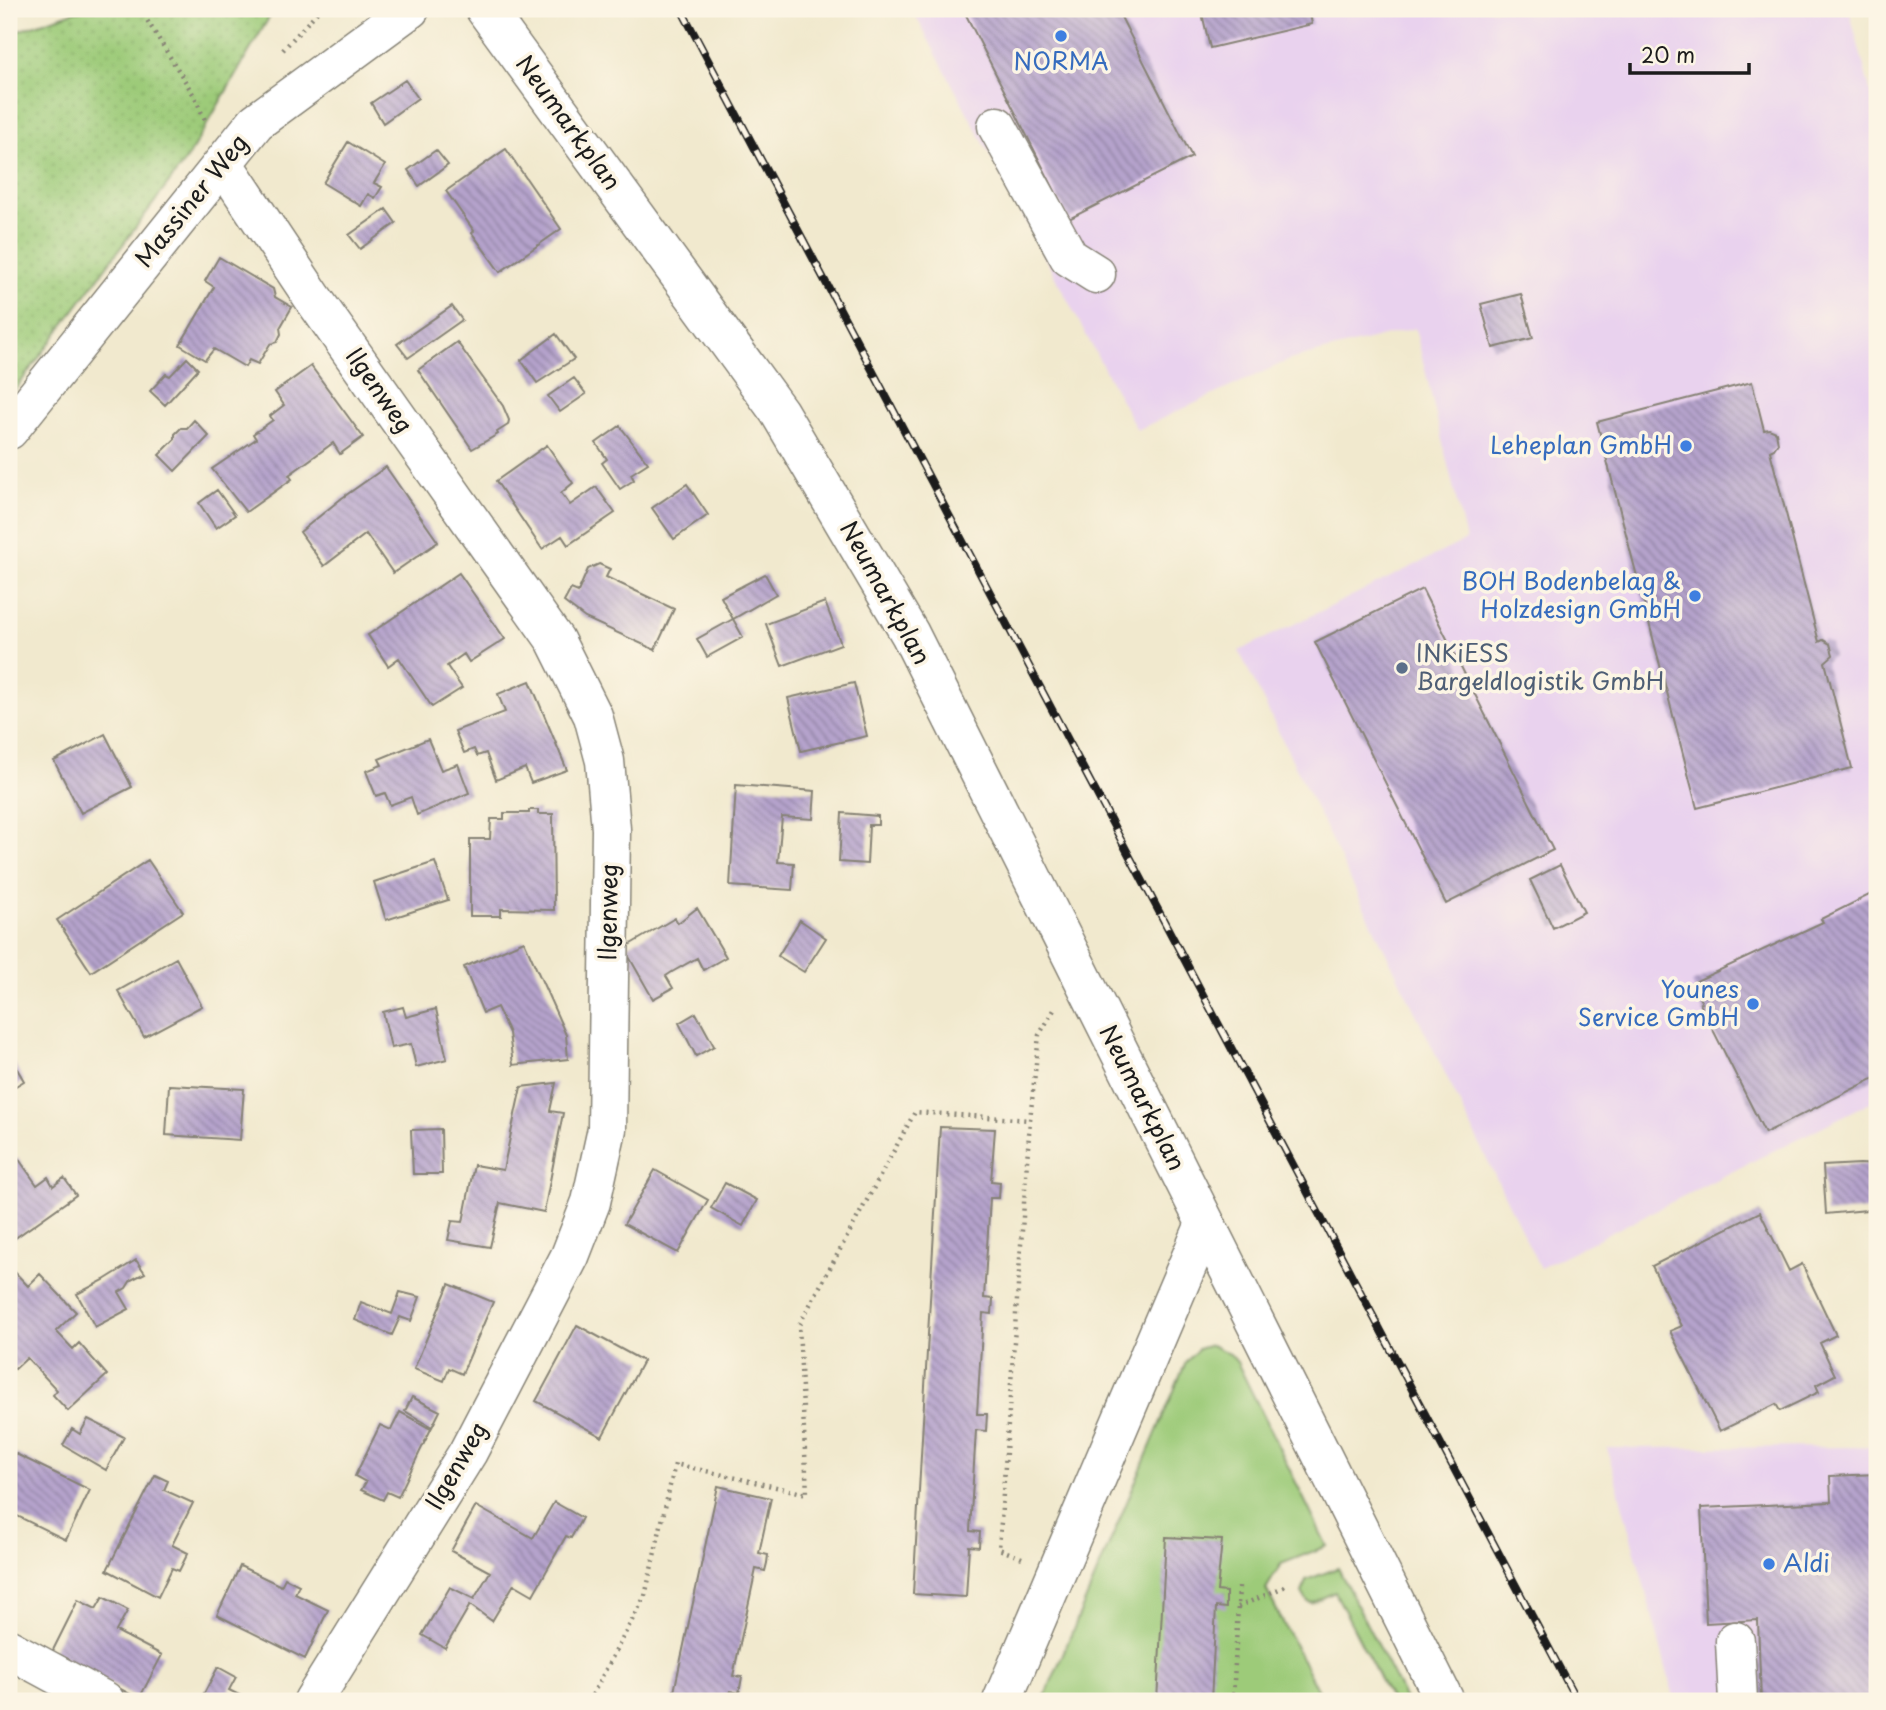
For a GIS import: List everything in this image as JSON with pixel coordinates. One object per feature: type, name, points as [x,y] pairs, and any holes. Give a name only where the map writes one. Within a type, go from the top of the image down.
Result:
[{"type":"street","name":"Massiner Weg","points":[[9,430],[256,122],[410,9]]},
{"type":"street","name":"Neumarkplan","points":[[485,9],[779,412],[910,634],[1445,1701]]},
{"type":"street","points":[[997,125],[1069,257],[1096,274]]},
{"type":"street","name":"Ilgenweg","points":[[223,163],[313,299],[555,640],[593,716],[604,761],[611,829],[607,1129],[591,1202],[570,1256],[468,1452],[313,1701]]},
{"type":"street","points":[[1003,1701],[1205,1224]]},
{"type":"street","points":[[1735,1641],[1738,1701]]},
{"type":"street","points":[[9,1649],[105,1701]]},
{"type":"path","points":[[140,9],[195,97],[223,163]]},
{"type":"path","points":[[1871,9],[1877,31]]},
{"type":"path","points":[[1032,1562],[999,1549],[1030,1120],[1040,1035],[1056,1006]]},
{"type":"path","points":[[589,1701],[645,1596],[675,1464],[807,1494],[799,1325],[915,1112],[1030,1120]]},
{"type":"path","points":[[1238,1607],[1286,1586]]},
{"type":"path","points":[[1233,1701],[1239,1587]]},
{"type":"shaded area","points":[[912,9],[1849,9],[1877,118],[1877,1099],[1540,1268],[1239,651],[1466,540],[1415,328],[1289,360],[1137,430]]},
{"type":"shaded area","points":[[1877,1447],[1877,1701],[1675,1701],[1607,1448]]},
{"type":"green space","points":[[82,9],[274,9],[188,157],[9,398],[9,34]]},
{"type":"green space","points":[[1211,1345],[1230,1354],[1237,1362],[1327,1546],[1281,1564],[1266,1589],[1323,1701],[1043,1701],[1186,1362],[1198,1349]]},
{"type":"green space","points":[[1338,1568],[1406,1701],[1391,1701],[1335,1592],[1311,1603],[1302,1593],[1306,1580]]},
{"type":"building","points":[[963,9],[1117,9],[1192,157],[1069,219]]},
{"type":"building","points":[[1201,9],[1309,9],[1312,24],[1210,48]]},
{"type":"building","points":[[405,80],[418,98],[383,123],[371,103]]},
{"type":"building","points":[[348,142],[385,165],[374,183],[382,187],[375,198],[368,194],[361,206],[323,183]]},
{"type":"building","points":[[506,149],[561,229],[500,272],[446,191]]},
{"type":"building","points":[[436,150],[448,165],[419,186],[408,170]]},
{"type":"building","points":[[386,209],[396,223],[360,249],[349,235]]},
{"type":"building","points":[[219,257],[273,289],[275,297],[292,307],[280,328],[281,334],[277,342],[270,344],[258,364],[249,360],[245,367],[214,349],[205,360],[180,345],[214,287],[205,281]]},
{"type":"building","points":[[1521,294],[1533,338],[1493,348],[1481,304]]},
{"type":"building","points":[[452,306],[462,320],[408,358],[397,344]]},
{"type":"building","points":[[556,334],[574,359],[537,383],[521,360]]},
{"type":"building","points":[[457,342],[503,406],[509,420],[508,425],[497,432],[498,434],[472,449],[418,370]]},
{"type":"building","points":[[187,358],[198,369],[165,405],[150,391],[166,374],[170,376]]},
{"type":"building","points":[[311,366],[363,437],[340,454],[333,443],[289,475],[292,479],[246,512],[212,469],[256,439],[253,434],[273,420],[270,416],[284,405],[275,392]]},
{"type":"building","points":[[574,378],[586,394],[560,412],[548,396]]},
{"type":"building","points":[[1752,382],[1764,430],[1776,432],[1778,443],[1770,451],[1819,642],[1823,640],[1830,644],[1833,655],[1825,662],[1852,768],[1697,808],[1597,422]]},
{"type":"building","points":[[194,420],[209,436],[175,471],[159,455],[175,439],[175,434],[181,428],[187,428]]},
{"type":"building","points":[[620,426],[648,463],[631,474],[634,480],[620,489],[602,463],[607,459],[596,443]]},
{"type":"building","points":[[547,445],[573,483],[561,493],[570,505],[596,487],[615,513],[568,545],[562,536],[542,549],[496,481]]},
{"type":"building","points":[[386,467],[438,542],[393,573],[366,534],[324,566],[300,532]]},
{"type":"building","points":[[687,484],[708,515],[674,539],[652,508]]},
{"type":"building","points":[[217,490],[235,515],[216,528],[199,503]]},
{"type":"building","points":[[599,564],[610,569],[606,577],[674,609],[655,650],[585,618],[564,602],[571,589],[578,592],[588,569]]},
{"type":"building","points":[[459,573],[505,639],[469,662],[464,654],[447,666],[462,688],[432,707],[399,658],[388,666],[368,635]]},
{"type":"building","points":[[765,574],[776,594],[733,619],[721,597]]},
{"type":"building","points":[[1422,589],[1553,850],[1446,904],[1315,642]]},
{"type":"building","points":[[825,602],[841,644],[782,666],[766,624]]},
{"type":"building","points":[[733,619],[743,637],[707,657],[697,639]]},
{"type":"building","points":[[530,681],[567,770],[531,783],[525,768],[496,780],[486,753],[477,756],[474,749],[464,753],[455,731],[505,712],[498,694]]},
{"type":"building","points":[[854,683],[867,736],[801,751],[788,698]]},
{"type":"building","points":[[105,734],[132,787],[81,813],[54,761]]},
{"type":"building","points":[[428,739],[441,770],[458,764],[469,793],[417,815],[411,797],[390,805],[385,793],[376,796],[366,771],[382,765],[379,759]]},
{"type":"building","points":[[736,785],[815,791],[813,819],[782,817],[778,862],[794,863],[792,890],[730,886]]},
{"type":"building","points":[[529,810],[538,810],[538,814],[553,814],[554,910],[501,909],[501,916],[470,916],[470,839],[490,839],[491,819],[504,819],[504,813],[529,813]]},
{"type":"building","points":[[842,813],[878,816],[878,825],[869,825],[867,864],[839,862]]},
{"type":"building","points":[[148,860],[183,912],[91,972],[57,920]]},
{"type":"building","points":[[435,862],[448,900],[386,920],[374,882]]},
{"type":"building","points":[[1560,865],[1584,912],[1553,928],[1530,880]]},
{"type":"building","points":[[1877,891],[1877,1077],[1765,1133],[1692,983],[1823,922],[1821,919]]},
{"type":"building","points":[[697,908],[726,957],[703,970],[697,958],[672,972],[666,976],[673,988],[653,999],[624,948],[675,918],[678,923]]},
{"type":"building","points":[[800,920],[826,938],[804,972],[778,956]]},
{"type":"building","points":[[524,941],[566,1035],[568,1059],[513,1065],[509,1033],[497,1007],[483,1013],[464,967]]},
{"type":"building","points":[[176,958],[202,1006],[144,1037],[118,991]]},
{"type":"building","points":[[403,1007],[406,1017],[436,1009],[447,1059],[416,1067],[411,1044],[391,1048],[383,1012]]},
{"type":"building","points":[[696,1013],[714,1046],[696,1056],[679,1023]]},
{"type":"building","points":[[12,1060],[24,1081],[9,1090],[9,1062]]},
{"type":"building","points":[[556,1083],[550,1111],[563,1113],[544,1212],[500,1203],[490,1247],[448,1240],[452,1221],[463,1222],[474,1165],[503,1170],[521,1087]]},
{"type":"building","points":[[169,1085],[244,1089],[240,1140],[166,1135]]},
{"type":"building","points":[[940,1127],[995,1129],[991,1181],[1000,1182],[999,1198],[990,1198],[984,1298],[993,1299],[992,1314],[983,1313],[977,1414],[987,1414],[986,1431],[976,1430],[970,1531],[980,1532],[979,1547],[969,1546],[966,1597],[913,1594]]},
{"type":"building","points":[[441,1129],[442,1174],[413,1174],[411,1130]]},
{"type":"building","points":[[18,1158],[37,1185],[48,1177],[53,1186],[64,1178],[76,1195],[11,1241],[9,1165]]},
{"type":"building","points":[[1877,1165],[1877,1209],[1826,1214],[1823,1166]]},
{"type":"building","points":[[655,1170],[708,1200],[678,1253],[624,1224]]},
{"type":"building","points":[[725,1183],[757,1200],[743,1226],[711,1208]]},
{"type":"building","points":[[1760,1212],[1789,1271],[1802,1264],[1836,1335],[1820,1343],[1835,1375],[1816,1385],[1819,1392],[1780,1411],[1776,1404],[1720,1431],[1670,1331],[1682,1326],[1652,1266]]},
{"type":"building","points":[[136,1260],[145,1273],[131,1280],[126,1288],[119,1292],[129,1309],[95,1327],[77,1294]]},
{"type":"building","points":[[9,1266],[28,1286],[40,1274],[76,1312],[56,1331],[73,1349],[79,1343],[107,1375],[68,1411],[53,1395],[57,1390],[27,1358],[15,1369],[9,1363]]},
{"type":"building","points":[[449,1284],[493,1302],[462,1374],[449,1368],[444,1381],[414,1369]]},
{"type":"building","points":[[400,1292],[420,1297],[411,1321],[400,1317],[392,1335],[355,1320],[361,1302],[392,1314]]},
{"type":"building","points":[[577,1325],[643,1361],[602,1437],[536,1401]]},
{"type":"building","points":[[412,1397],[440,1411],[432,1427],[405,1411]]},
{"type":"building","points":[[400,1412],[431,1429],[398,1497],[387,1492],[383,1500],[361,1490],[366,1482],[355,1476],[380,1425],[391,1430]]},
{"type":"building","points":[[88,1419],[124,1437],[106,1470],[63,1445],[72,1429],[80,1434]]},
{"type":"building","points":[[16,1454],[90,1490],[66,1540],[9,1512],[9,1468]]},
{"type":"building","name":"Aldi","points":[[1877,1474],[1877,1701],[1761,1701],[1758,1620],[1706,1623],[1701,1508],[1831,1502],[1830,1476]]},
{"type":"building","points":[[155,1475],[168,1481],[164,1490],[193,1503],[172,1545],[188,1553],[179,1571],[172,1568],[158,1597],[107,1570]]},
{"type":"building","points":[[718,1486],[771,1498],[759,1553],[768,1555],[767,1563],[765,1571],[756,1569],[733,1676],[742,1677],[739,1693],[730,1691],[727,1701],[672,1701]]},
{"type":"building","points":[[554,1502],[582,1518],[571,1538],[566,1536],[533,1595],[514,1584],[492,1621],[470,1605],[445,1648],[422,1635],[450,1587],[474,1599],[490,1572],[451,1551],[476,1506],[533,1538]]},
{"type":"building","points":[[1166,1537],[1222,1540],[1217,1591],[1226,1592],[1226,1608],[1216,1607],[1211,1701],[1157,1701]]},
{"type":"building","points":[[240,1566],[281,1586],[285,1578],[299,1585],[295,1594],[328,1610],[305,1659],[217,1615]]},
{"type":"building","points":[[103,1597],[128,1610],[116,1631],[162,1655],[139,1699],[52,1652],[78,1600],[96,1609]]},
{"type":"building","points":[[218,1667],[236,1677],[229,1690],[251,1701],[201,1699]]},
{"type":"railway","points":[[681,9],[1577,1701]]},
{"type":"place","name":"NORMA","points":[[1061,36]]},
{"type":"place","name":"Leheplan GmbH","points":[[1686,446]]},
{"type":"place","name":"BOH Bodenbelag & Holzdesign GmbH","points":[[1695,596]]},
{"type":"place","name":"INKiESS Bargeldlogistik GmbH","points":[[1402,668]]},
{"type":"place","name":"Younes Service GmbH","points":[[1753,1004]]},
{"type":"place","name":"Aldi","points":[[1769,1564]]}]
